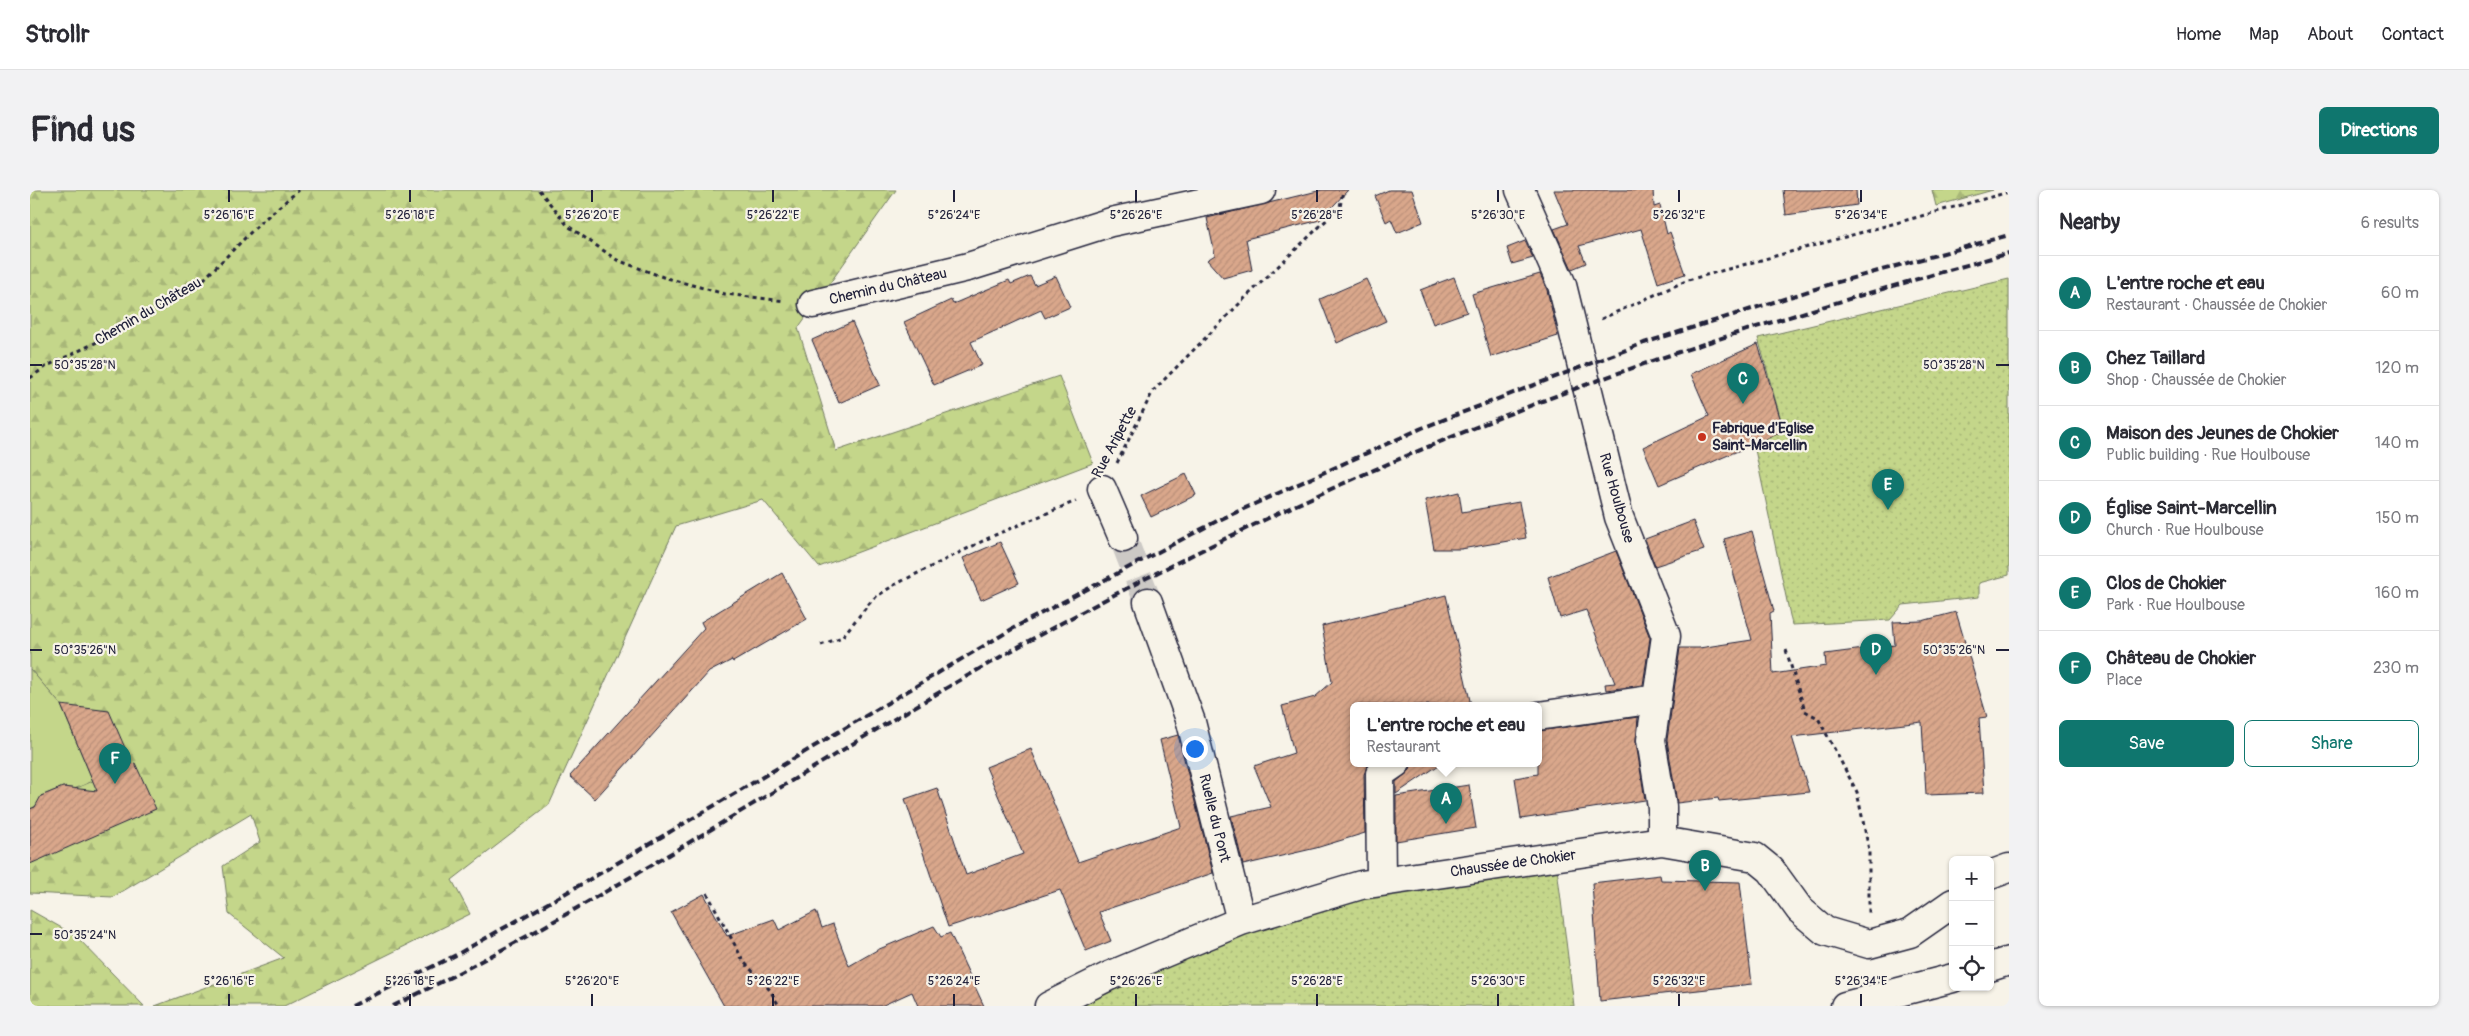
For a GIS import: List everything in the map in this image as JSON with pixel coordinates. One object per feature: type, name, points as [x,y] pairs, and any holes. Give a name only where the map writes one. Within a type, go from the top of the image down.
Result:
[{"type":"street","name":"Chemin du Château","points":[[813,304],[968,267],[1111,222],[1261,190]]},
{"type":"street","name":"Rue Houlbouse","points":[[1520,190],[1562,285],[1575,330],[1619,516],[1666,636],[1665,657],[1656,699],[1651,740],[1662,807],[1662,841]]},
{"type":"street","points":[[1102,489],[1123,538]]},
{"type":"street","name":"Ruelle du Pont","points":[[1148,602],[1191,722],[1241,921]]},
{"type":"street","points":[[1542,715],[1656,699]]},
{"type":"street","points":[[1381,882],[1380,774],[1390,767]]},
{"type":"street","name":"Chaussée de Chokier","points":[[1049,1006],[1109,976],[1241,921],[1361,885],[1662,841],[1755,857],[1771,870],[1800,910],[1826,931],[1868,944]]},
{"type":"street","points":[[1994,874],[2009,868]]},
{"type":"street","points":[[1868,944],[1910,933],[1949,906]]},
{"type":"street","points":[[1994,966],[2009,962]]},
{"type":"street","points":[[1845,1006],[1949,979]]},
{"type":"path","name":"Chemin du Château","points":[[30,378],[46,366],[118,332],[198,285],[260,222],[299,190]]},
{"type":"path","name":"Chemin du Château","points":[[539,190],[568,226],[617,260],[663,277],[725,294],[813,304]]},
{"type":"path","name":"Rue Aripette","points":[[821,645],[842,637],[873,599],[894,585],[995,535],[1102,489],[1153,392],[1246,297],[1340,207],[1343,190]]},
{"type":"path","points":[[1575,330],[1688,280],[2009,192]]},
{"type":"path","points":[[1786,650],[1805,711],[1818,718],[1857,792],[1869,850],[1868,944]]},
{"type":"path","points":[[707,893],[744,962],[770,990],[779,1006]]},
{"type":"green space","points":[[30,190],[896,190],[798,328],[836,451],[1059,376],[1093,463],[819,567],[763,500],[676,526],[549,805],[452,880],[470,914],[284,1006],[155,1006],[284,958],[229,914],[223,866],[260,842],[251,814],[113,897],[30,893],[30,809],[38,805],[41,796],[63,787],[61,705],[30,669]]},
{"type":"green space","points":[[1932,190],[1993,190],[1936,206]]},
{"type":"green space","points":[[2009,279],[2009,575],[1979,583],[1979,597],[1903,605],[1890,620],[1792,625],[1754,445],[1784,431],[1758,338]]},
{"type":"green space","points":[[30,669],[61,705],[93,781],[72,790],[63,787],[41,796],[38,805],[30,809]]},
{"type":"green space","points":[[1556,860],[1574,1006],[1080,1006],[1240,932],[1309,903]]},
{"type":"green space","points":[[30,910],[76,936],[144,1006],[30,1006]]},
{"type":"building","points":[[1322,190],[1348,190],[1320,220],[1246,239],[1252,270],[1223,278],[1207,260],[1215,255],[1207,218]]},
{"type":"building","points":[[1389,190],[1412,190],[1423,222],[1397,233],[1391,219],[1386,222],[1375,196]]},
{"type":"building","points":[[1554,190],[1653,190],[1654,207],[1660,205],[1667,234],[1670,232],[1685,274],[1658,283],[1641,229],[1579,246],[1586,263],[1572,269],[1554,229],[1568,224]]},
{"type":"building","points":[[1783,190],[1856,190],[1857,205],[1786,215]]},
{"type":"building","points":[[1525,241],[1533,258],[1512,264],[1507,248]]},
{"type":"building","points":[[1540,274],[1547,290],[1558,336],[1491,357],[1472,294]]},
{"type":"building","points":[[1030,276],[1035,285],[1056,276],[1070,307],[1045,318],[1041,310],[971,342],[982,365],[934,385],[904,322],[951,300],[953,304],[1009,280],[1011,284]]},
{"type":"building","points":[[1454,277],[1467,312],[1433,324],[1420,290]]},
{"type":"building","points":[[1366,279],[1386,321],[1337,343],[1320,299]]},
{"type":"building","points":[[852,322],[880,385],[839,403],[812,340]]},
{"type":"building","points":[[1758,344],[1784,431],[1659,485],[1643,447],[1709,416],[1691,374]]},
{"type":"building","points":[[1186,474],[1196,495],[1151,517],[1141,496]]},
{"type":"building","points":[[1459,492],[1462,512],[1519,502],[1526,538],[1461,549],[1434,549],[1425,500]]},
{"type":"building","points":[[1693,521],[1704,550],[1655,566],[1645,539]]},
{"type":"building","points":[[1752,531],[1774,611],[1770,613],[1773,674],[1826,666],[1825,654],[1895,645],[1893,622],[1922,621],[1956,612],[1987,717],[1979,718],[1984,793],[1926,795],[1922,722],[1792,737],[1809,792],[1719,801],[1718,798],[1677,803],[1667,740],[1680,648],[1699,648],[1752,640],[1724,539]]},
{"type":"building","points":[[1000,542],[1019,583],[981,600],[963,558]]},
{"type":"building","points":[[1616,551],[1650,638],[1643,685],[1606,690],[1605,684],[1615,683],[1586,610],[1560,618],[1548,577]]},
{"type":"building","points":[[782,573],[807,619],[733,662],[732,660],[709,672],[595,799],[570,776],[704,628],[701,622]]},
{"type":"building","points":[[1446,595],[1470,702],[1350,702],[1350,767],[1368,767],[1364,774],[1365,833],[1316,848],[1243,865],[1231,816],[1271,807],[1254,766],[1294,753],[1282,706],[1315,697],[1332,682],[1322,626]]},
{"type":"building","points":[[61,705],[109,711],[132,764],[135,763],[156,809],[30,864],[30,809],[35,807],[41,796],[63,787],[97,791]]},
{"type":"building","points":[[1638,717],[1636,742],[1645,800],[1521,819],[1515,778],[1538,774],[1538,767],[1542,767],[1542,730]]},
{"type":"building","points":[[1178,735],[1213,873],[1099,912],[1111,941],[1086,951],[1060,890],[948,927],[905,799],[937,788],[966,875],[1023,854],[986,767],[1031,749],[1078,862],[1181,827],[1160,740]]},
{"type":"building","points":[[1410,767],[1436,767],[1396,794],[1396,782],[1410,770]]},
{"type":"building","points":[[1469,785],[1476,828],[1396,841],[1396,796]]},
{"type":"building","points":[[1660,875],[1661,880],[1740,882],[1752,984],[1600,1001],[1592,883]]},
{"type":"building","points":[[704,894],[727,936],[774,919],[779,930],[816,911],[822,928],[833,924],[849,966],[877,950],[934,926],[941,937],[950,933],[984,1006],[918,1006],[912,992],[881,1006],[724,1006],[671,912]]},
{"type":"tunnel","points":[[1123,538],[1148,602]]},
{"type":"railway","points":[[352,1006],[456,955],[587,881],[1019,625],[1219,520],[1422,428],[1644,343],[1831,284],[2009,235]]},
{"type":"railway","points":[[393,1006],[474,965],[633,876],[946,688],[1025,643],[1162,570],[1301,503],[1515,411],[1640,365],[1797,314],[2009,253]]},
{"type":"place","name":"Maison des Jeunes de Chokier","points":[[1743,404]]},
{"type":"place","name":"Fabrique d'Eglise Saint-Marcellin","points":[[1702,437]]},
{"type":"place","name":"Clos de Chokier","points":[[1888,510]]},
{"type":"place","name":"Église Saint-Marcellin","points":[[1876,675]]},
{"type":"place","name":"Château de Chokier","points":[[115,784]]},
{"type":"place","name":"L'entre roche et eau","points":[[1446,824]]},
{"type":"place","name":"Chez Taillard","points":[[1705,891]]}]
